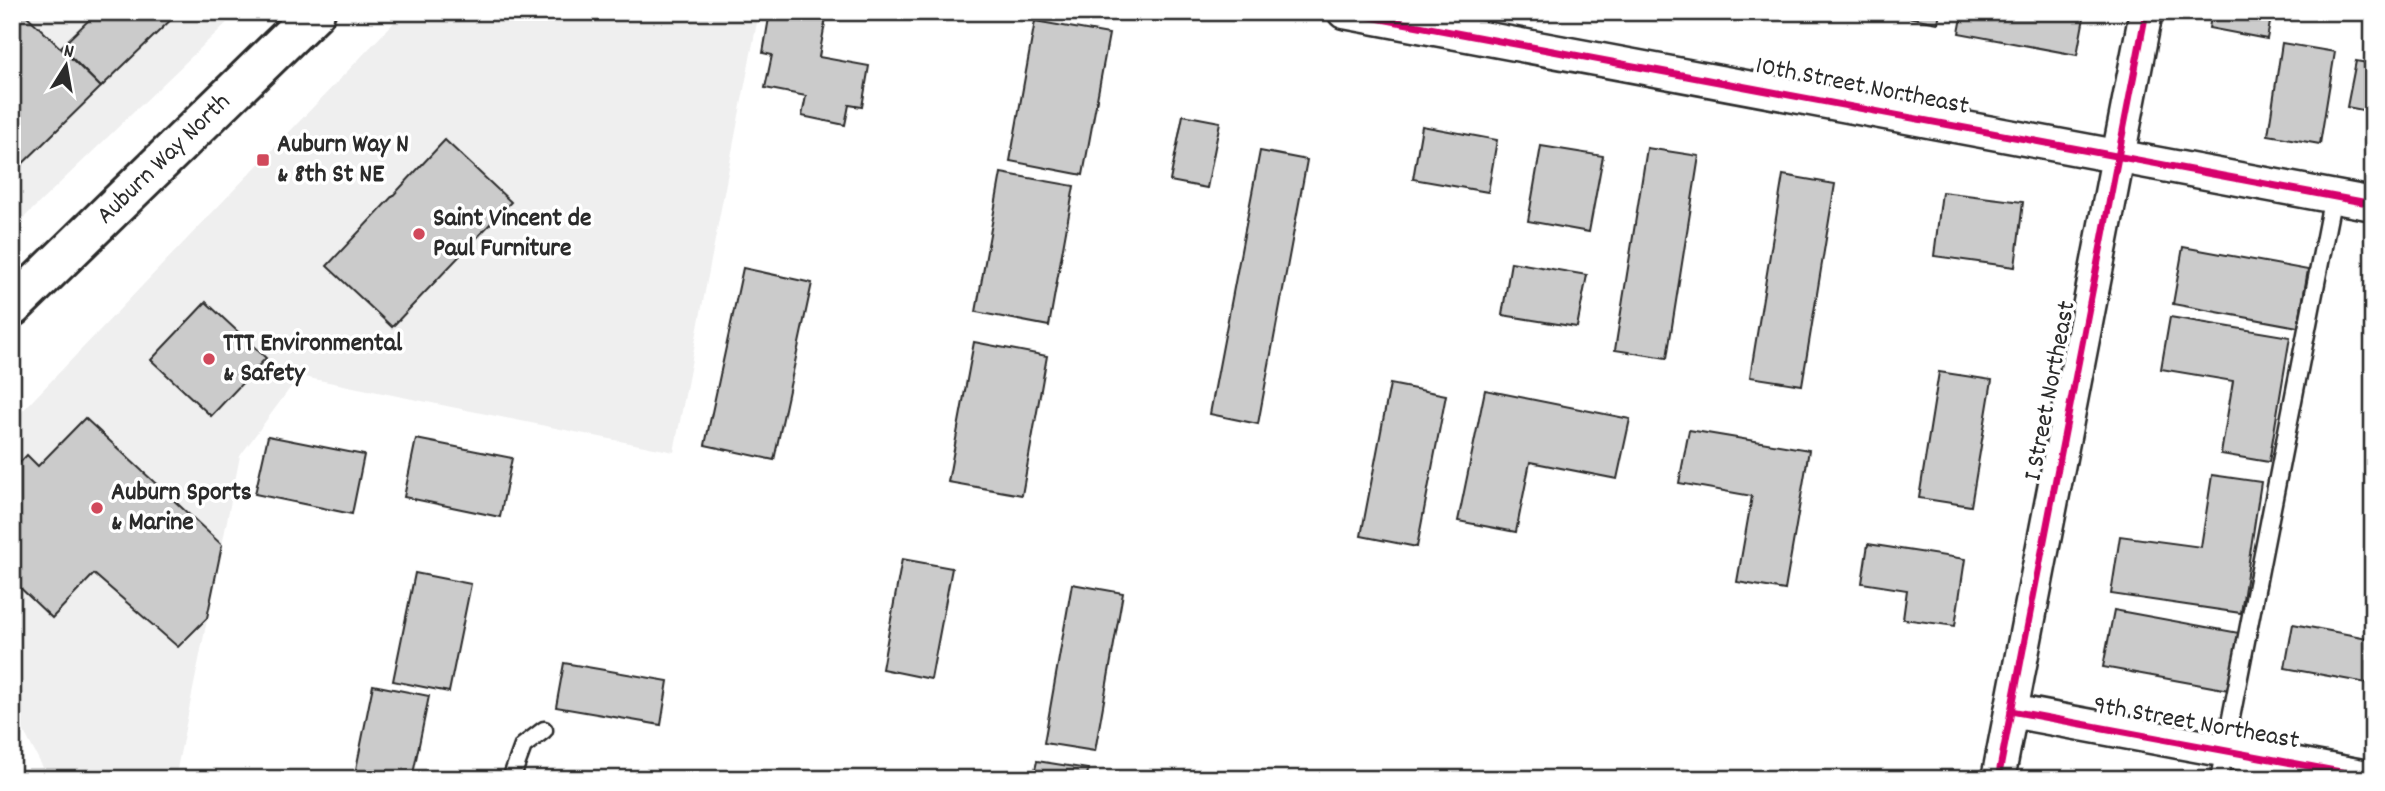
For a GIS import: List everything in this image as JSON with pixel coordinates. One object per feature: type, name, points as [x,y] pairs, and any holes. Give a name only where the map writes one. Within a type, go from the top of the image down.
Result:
[{"type":"main road","name":"Auburn Way North","points":[[12,307],[315,12]]},
{"type":"street","name":"10th Street Northeast","points":[[1344,12],[2373,204]]},
{"type":"street","name":"I Street Northeast","points":[[1998,779],[2146,12]]},
{"type":"street","name":"9th Street Northeast","points":[[2011,711],[2222,765],[2373,778]]},
{"type":"lane","points":[[2222,765],[2333,196]]},
{"type":"lane","points":[[512,779],[523,746],[544,730]]},
{"type":"shaded area","points":[[12,12],[238,12],[12,229]]},
{"type":"shaded area","points":[[404,12],[759,12],[674,452],[299,376],[240,456],[175,779],[49,779],[12,709],[12,422]]},
{"type":"building","points":[[12,12],[23,12],[101,87],[12,174]]},
{"type":"building","points":[[88,12],[179,12],[101,87],[61,47],[92,17]]},
{"type":"building","points":[[770,12],[827,12],[819,57],[869,66],[862,107],[849,105],[845,125],[802,116],[806,96],[765,88],[772,55],[763,53]]},
{"type":"building","points":[[1883,12],[1940,12],[1938,23]]},
{"type":"building","points":[[1963,12],[2085,12],[2077,55],[1959,33]]},
{"type":"building","points":[[2212,12],[2272,12],[2267,39],[2209,28]]},
{"type":"building","points":[[1035,21],[1109,34],[1083,175],[1010,161]]},
{"type":"building","points":[[2282,43],[2335,52],[2320,144],[2268,135]]},
{"type":"building","points":[[2356,61],[2373,64],[2373,112],[2347,107]]},
{"type":"building","points":[[1183,115],[1220,122],[1207,188],[1170,181]]},
{"type":"building","points":[[1422,126],[1497,140],[1488,192],[1413,179]]},
{"type":"building","name":"Saint Vincent de Paul Furniture","points":[[445,140],[511,202],[392,327],[327,266]]},
{"type":"building","points":[[1541,146],[1603,156],[1589,232],[1528,221]]},
{"type":"building","points":[[1647,148],[1699,156],[1667,358],[1615,350]]},
{"type":"building","points":[[1260,151],[1307,160],[1258,424],[1210,414]]},
{"type":"building","points":[[1001,173],[1074,186],[1049,326],[976,312]]},
{"type":"building","points":[[1783,175],[1835,184],[1802,385],[1750,377]]},
{"type":"building","points":[[1942,192],[2023,202],[2015,267],[1934,256]]},
{"type":"building","points":[[2183,247],[2308,270],[2298,327],[2173,304]]},
{"type":"building","points":[[1511,262],[1587,275],[1577,327],[1502,315]]},
{"type":"building","points":[[743,268],[812,283],[774,460],[705,445]]},
{"type":"building","name":"TTT Environmental & Safety","points":[[206,302],[266,358],[211,416],[151,360]]},
{"type":"building","points":[[2170,317],[2290,337],[2269,462],[2221,454],[2233,381],[2161,369]]},
{"type":"building","points":[[974,342],[1047,356],[1022,495],[948,482]]},
{"type":"building","points":[[1939,372],[1992,380],[1971,506],[1919,498]]},
{"type":"building","points":[[1390,384],[1446,395],[1417,547],[1361,536]]},
{"type":"building","points":[[1485,390],[1630,419],[1617,479],[1530,462],[1516,532],[1458,521]]},
{"type":"building","name":"Auburn Sports & Marine","points":[[85,418],[222,545],[207,618],[178,647],[94,574],[52,618],[12,580],[12,471],[27,455],[38,466]]},
{"type":"building","points":[[1689,430],[1809,450],[1785,590],[1737,582],[1752,496],[1679,483]]},
{"type":"building","points":[[268,436],[364,455],[352,514],[255,494]]},
{"type":"building","points":[[416,439],[512,458],[500,517],[404,497]]},
{"type":"building","points":[[2212,475],[2261,482],[2241,613],[2111,594],[2120,536],[2201,547]]},
{"type":"building","points":[[1868,544],[1965,559],[1955,626],[1903,619],[1907,590],[1862,583]]},
{"type":"building","points":[[902,559],[952,568],[931,679],[882,669]]},
{"type":"building","points":[[415,573],[471,584],[449,692],[393,681]]},
{"type":"building","points":[[1072,584],[1123,593],[1095,751],[1044,743]]},
{"type":"building","points":[[2114,610],[2239,633],[2229,690],[2103,667]]},
{"type":"building","points":[[2293,624],[2373,639],[2372,684],[2285,668]]},
{"type":"building","points":[[564,663],[668,681],[661,725],[556,707]]},
{"type":"building","points":[[373,685],[429,696],[412,779],[354,779]]},
{"type":"building","points":[[1037,761],[1088,769],[1087,779],[1033,779]]},
{"type":"cycle path","points":[[1344,12],[2373,204]]},
{"type":"cycle path","points":[[1998,779],[2146,12]]},
{"type":"cycle path","points":[[2011,711],[2373,778]]},
{"type":"place","name":"Auburn Way N & 8th St NE","points":[[263,160]]},
{"type":"place","name":"Saint Vincent de Paul Furniture","points":[[419,234]]},
{"type":"place","name":"TTT Environmental & Safety","points":[[209,359]]},
{"type":"place","name":"Auburn Sports & Marine","points":[[97,508]]}]
